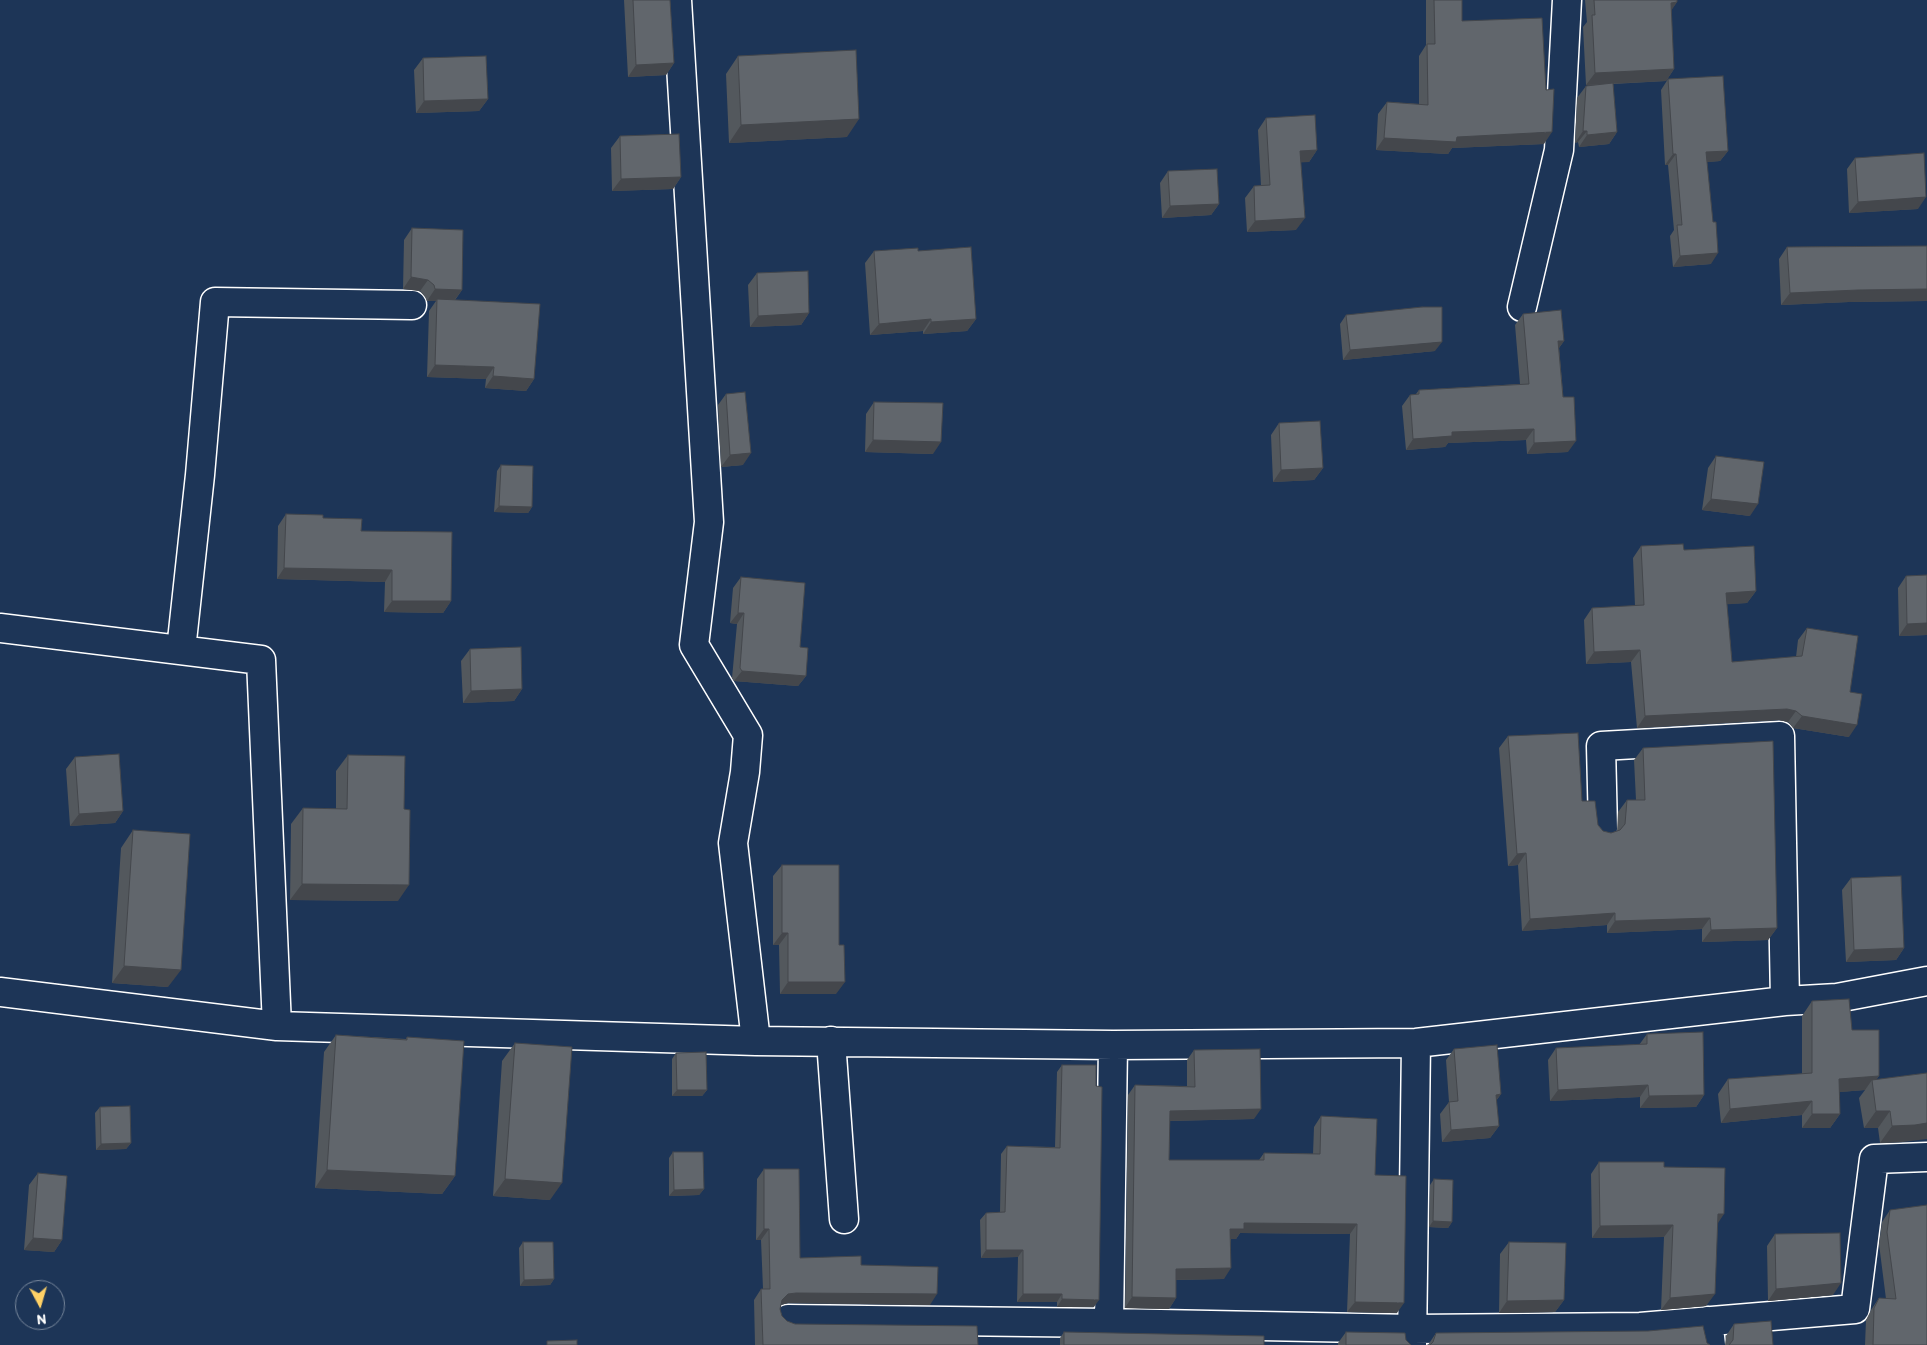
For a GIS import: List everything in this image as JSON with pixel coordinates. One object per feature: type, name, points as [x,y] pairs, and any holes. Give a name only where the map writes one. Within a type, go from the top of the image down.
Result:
[{"type":"street","points":[[677,0],[709,522],[694,645],[748,735],[746,772],[734,843],[756,1041]]},
{"type":"street","points":[[1522,307],[1559,150],[1567,0]]},
{"type":"street","points":[[182,650],[200,475],[214,302],[412,305]]},
{"type":"street","points":[[0,628],[261,660],[277,1026]]},
{"type":"street","points":[[1603,828],[1601,746],[1780,736],[1785,1001]]},
{"type":"street","points":[[0,992],[277,1026],[756,1041],[1113,1045],[1416,1043],[1785,1001],[1836,998],[1927,982]]},
{"type":"street","points":[[831,1042],[844,1219]]},
{"type":"street","points":[[1412,1337],[1416,1043]]},
{"type":"street","points":[[1109,1323],[1113,1045]]},
{"type":"street","points":[[788,1319],[1109,1323],[1412,1337],[1640,1327],[1709,1333],[1855,1309],[1874,1159],[1927,1157]]},
{"type":"building","points":[[633,0],[670,0],[674,63],[636,65]]},
{"type":"building","points":[[1434,0],[1462,0],[1462,21],[1542,18],[1546,90],[1554,89],[1552,132],[1457,137],[1456,142],[1384,138],[1387,102],[1428,105],[1427,44],[1435,44]]},
{"type":"building","points":[[1594,0],[1677,0],[1677,2],[1671,3],[1674,69],[1595,73],[1592,15],[1595,15]]},
{"type":"building","points":[[856,50],[859,119],[741,125],[738,56]]},
{"type":"building","points":[[486,56],[488,99],[424,101],[423,58]]},
{"type":"building","points":[[1723,76],[1728,151],[1706,152],[1713,222],[1716,222],[1718,253],[1680,256],[1677,225],[1682,225],[1676,154],[1673,154],[1668,79]]},
{"type":"building","points":[[1613,83],[1617,132],[1587,135],[1587,131],[1583,131],[1586,86]]},
{"type":"building","points":[[1315,115],[1317,150],[1300,151],[1305,218],[1255,221],[1254,186],[1270,185],[1266,118]]},
{"type":"building","points":[[679,134],[681,177],[621,179],[620,136]]},
{"type":"building","points":[[1924,153],[1926,197],[1858,202],[1855,158]]},
{"type":"building","points":[[1217,169],[1219,204],[1170,206],[1168,171]]},
{"type":"building","points":[[412,228],[463,230],[462,290],[435,289],[434,285],[428,280],[411,277]]},
{"type":"building","points":[[1927,246],[1927,289],[1790,293],[1787,247]]},
{"type":"building","points":[[971,247],[976,319],[931,322],[931,319],[879,324],[874,251],[918,248],[918,251]]},
{"type":"building","points":[[808,271],[809,313],[758,316],[757,273]]},
{"type":"building","points":[[437,299],[540,304],[534,379],[493,376],[494,367],[435,365]]},
{"type":"building","points":[[1422,307],[1442,307],[1442,342],[1350,350],[1346,315]]},
{"type":"building","points":[[1561,310],[1564,341],[1558,341],[1563,397],[1574,397],[1576,441],[1534,443],[1534,429],[1452,432],[1452,436],[1413,439],[1410,395],[1419,394],[1419,390],[1529,384],[1523,314]]},
{"type":"building","points":[[745,392],[751,453],[730,455],[726,394]]},
{"type":"building","points":[[874,402],[943,403],[941,442],[873,440]]},
{"type":"building","points":[[1320,421],[1323,468],[1281,470],[1279,423]]},
{"type":"building","points":[[1716,456],[1764,462],[1758,504],[1711,499]]},
{"type":"building","points":[[501,465],[533,466],[532,507],[499,506]]},
{"type":"building","points":[[286,514],[323,515],[323,518],[362,519],[361,531],[452,532],[451,601],[392,601],[392,570],[284,568]]},
{"type":"building","points":[[1683,544],[1684,550],[1754,546],[1756,591],[1726,593],[1732,662],[1802,656],[1807,628],[1858,636],[1850,692],[1862,694],[1857,725],[1802,716],[1796,711],[1787,709],[1645,716],[1640,650],[1594,652],[1592,608],[1644,605],[1641,546]]},
{"type":"building","points":[[1927,575],[1927,623],[1907,624],[1906,576]]},
{"type":"building","points":[[741,577],[805,583],[800,647],[808,648],[806,676],[742,671],[740,668],[744,613],[738,613]]},
{"type":"building","points":[[521,647],[522,689],[471,691],[470,649]]},
{"type":"building","points":[[1578,733],[1582,801],[1595,801],[1598,825],[1603,831],[1611,833],[1620,830],[1625,824],[1627,800],[1645,800],[1643,748],[1773,741],[1777,928],[1711,930],[1710,918],[1615,921],[1615,913],[1530,919],[1526,853],[1517,854],[1508,736]]},
{"type":"building","points":[[119,754],[123,811],[79,814],[75,757]]},
{"type":"building","points":[[348,755],[405,756],[404,809],[410,810],[409,885],[302,884],[303,808],[347,809]]},
{"type":"building","points":[[133,830],[190,834],[181,970],[124,966]]},
{"type":"building","points":[[782,865],[839,865],[839,945],[844,945],[845,982],[788,982],[788,933],[782,933]]},
{"type":"building","points":[[1901,876],[1904,948],[1854,950],[1851,878]]},
{"type":"building","points":[[1849,999],[1852,1030],[1879,1030],[1879,1076],[1839,1079],[1840,1114],[1812,1114],[1812,1101],[1730,1109],[1728,1079],[1812,1073],[1812,1001]]},
{"type":"building","points":[[1703,1032],[1704,1095],[1649,1096],[1648,1085],[1558,1090],[1556,1048],[1647,1044],[1647,1034]]},
{"type":"building","points":[[336,1035],[407,1040],[407,1037],[464,1041],[455,1176],[327,1170]]},
{"type":"building","points":[[515,1043],[572,1047],[562,1183],[505,1179]]},
{"type":"building","points":[[1497,1045],[1501,1094],[1496,1095],[1499,1126],[1451,1130],[1449,1102],[1458,1101],[1454,1049]]},
{"type":"building","points":[[1260,1049],[1261,1109],[1170,1111],[1169,1160],[1264,1160],[1264,1153],[1320,1154],[1321,1116],[1377,1119],[1375,1175],[1406,1176],[1404,1303],[1355,1302],[1357,1224],[1244,1223],[1244,1229],[1230,1229],[1231,1268],[1176,1269],[1176,1298],[1132,1297],[1135,1085],[1195,1087],[1194,1050]]},
{"type":"building","points":[[706,1052],[707,1090],[677,1090],[676,1053]]},
{"type":"building","points":[[1062,1065],[1096,1065],[1096,1086],[1102,1087],[1099,1300],[1062,1299],[1062,1294],[1023,1294],[1023,1250],[986,1250],[986,1213],[1005,1212],[1007,1146],[1060,1148]]},
{"type":"building","points":[[1927,1073],[1927,1123],[1892,1126],[1890,1111],[1876,1111],[1872,1080]]},
{"type":"building","points":[[130,1106],[131,1143],[101,1144],[100,1107]]},
{"type":"building","points":[[673,1152],[703,1152],[704,1189],[674,1190]]},
{"type":"building","points":[[1599,1162],[1664,1162],[1664,1167],[1725,1168],[1724,1214],[1718,1214],[1715,1294],[1670,1298],[1673,1225],[1600,1226]]},
{"type":"building","points":[[764,1169],[799,1169],[800,1258],[861,1256],[861,1265],[938,1267],[937,1294],[788,1294],[782,1300],[780,1309],[782,1316],[787,1321],[795,1324],[977,1326],[978,1345],[763,1345],[761,1289],[770,1289],[769,1229],[764,1229]]},
{"type":"building","points":[[38,1173],[67,1176],[62,1240],[33,1238]]},
{"type":"building","points":[[1434,1179],[1453,1180],[1452,1222],[1433,1221]]},
{"type":"building","points":[[1927,1205],[1927,1345],[1873,1345],[1874,1308],[1879,1298],[1896,1299],[1887,1232],[1890,1210]]},
{"type":"building","points":[[1840,1233],[1841,1283],[1776,1289],[1775,1234]]},
{"type":"building","points":[[523,1242],[553,1242],[554,1279],[524,1280]]},
{"type":"building","points":[[1509,1242],[1566,1243],[1564,1300],[1507,1301]]},
{"type":"building","points":[[1771,1321],[1773,1345],[1729,1345],[1733,1340],[1734,1324]]},
{"type":"building","points":[[1703,1326],[1707,1343],[1710,1345],[1430,1345],[1436,1333],[1648,1331]]},
{"type":"building","points":[[1064,1332],[1264,1336],[1264,1345],[1064,1345]]},
{"type":"building","points":[[1346,1332],[1405,1333],[1406,1340],[1411,1345],[1346,1345]]},
{"type":"building","points":[[577,1340],[577,1345],[547,1345],[547,1341]]}]
